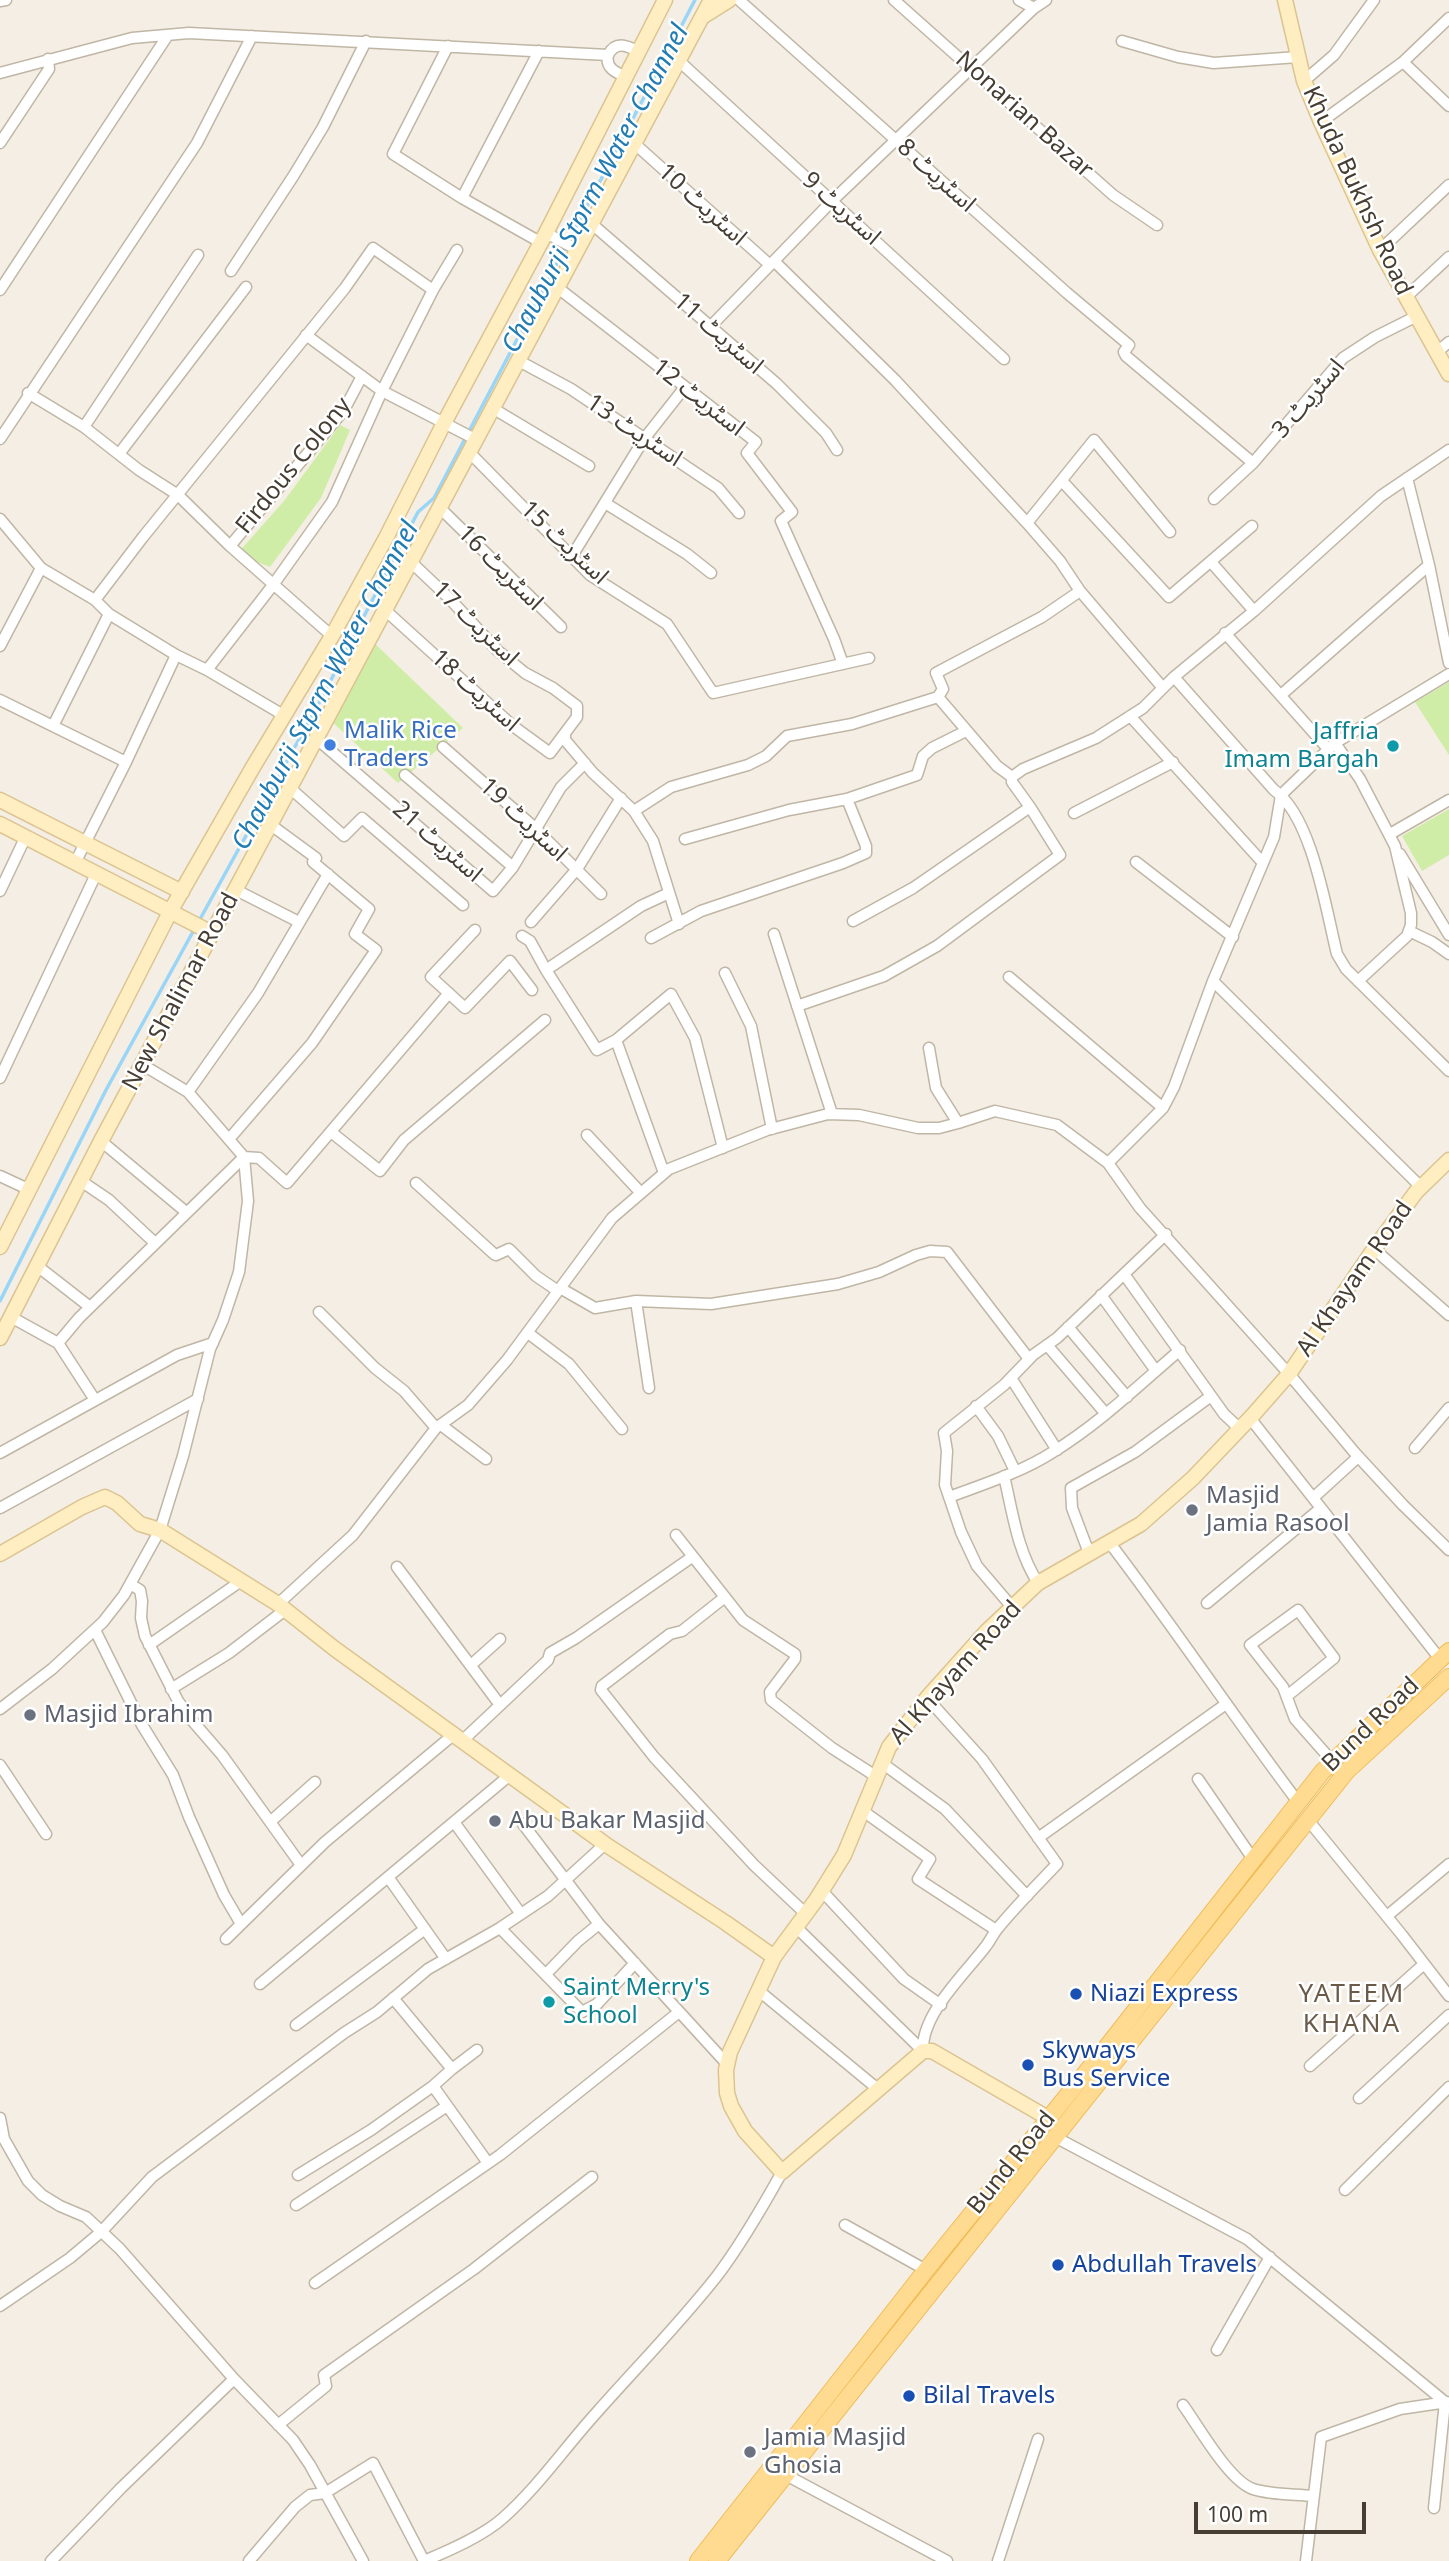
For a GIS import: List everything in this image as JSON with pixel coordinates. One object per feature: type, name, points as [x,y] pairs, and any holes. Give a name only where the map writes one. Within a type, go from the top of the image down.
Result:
[{"type":"main road","name":"Bund Road","points":[[698,2561],[1298,1802],[1332,1761],[1445,1655]]},
{"type":"main road","name":"Bund Road","points":[[717,2561],[1347,1771],[1449,1677]]},
{"type":"street","points":[[0,1],[6,0]]},
{"type":"street","points":[[0,1247],[177,913],[182,892],[332,636],[448,425],[666,0]]},
{"type":"street","name":"New Shalimar Road","points":[[0,1338],[143,1065],[209,931],[236,890],[472,443],[494,409],[558,288],[575,248],[592,224],[711,0]]},
{"type":"street","name":"New Shalimar Road","points":[[701,18],[729,0]]},
{"type":"street","name":"اسٹریٹ 8","points":[[738,0],[1129,345],[1124,352],[1126,356],[1253,463]]},
{"type":"street","name":"Nonarian Bazar","points":[[894,0],[1113,195],[1157,225]]},
{"type":"street","points":[[1019,0],[1034,8]]},
{"type":"street","points":[[710,327],[832,201],[1034,8],[1046,0]]},
{"type":"street","name":"Khuda Bukhsh Road","points":[[1285,0],[1304,81],[1321,122],[1381,250],[1449,374]]},
{"type":"street","points":[[1304,81],[1334,55],[1374,0]]},
{"type":"street","points":[[1321,122],[1403,62],[1448,22]]},
{"type":"street","points":[[0,73],[132,38],[189,33],[608,55]]},
{"type":"street","points":[[0,290],[168,34]]},
{"type":"street","points":[[0,439],[28,393],[197,143],[251,36]]},
{"type":"street","points":[[231,271],[323,127],[366,41]]},
{"type":"street","points":[[1122,41],[1178,57],[1214,63],[1298,57]]},
{"type":"street","points":[[627,78],[611,69],[608,55],[615,46],[621,44],[640,52]]},
{"type":"street","points":[[448,46],[393,154],[462,198],[575,248]]},
{"type":"street","points":[[462,198],[539,51]]},
{"type":"street","points":[[0,143],[49,69],[48,59]]},
{"type":"street","name":"اسٹریٹ 9","points":[[678,60],[1004,359]]},
{"type":"street","points":[[1403,62],[1449,106]]},
{"type":"street","name":"اسٹریٹ 10","points":[[635,144],[772,263],[895,380],[1027,523],[1060,561],[1080,591],[1163,688]]},
{"type":"street","points":[[1381,250],[1449,185]]},
{"type":"street","name":"اسٹریٹ 11","points":[[592,224],[777,384],[825,433],[837,450]]},
{"type":"street","points":[[95,600],[345,288],[373,248],[433,289]]},
{"type":"street","points":[[207,670],[273,585],[332,502],[382,391],[433,289],[457,250]]},
{"type":"street","points":[[84,427],[198,255]]},
{"type":"street","points":[[1406,297],[1449,257]]},
{"type":"street","points":[[119,454],[246,287]]},
{"type":"street","name":"اسٹریٹ 12","points":[[558,288],[756,442],[747,453],[792,512],[781,521],[843,664]]},
{"type":"street","name":"اسٹریٹ 3","points":[[1214,499],[1253,463],[1343,358],[1375,337],[1417,316]]},
{"type":"street","name":"Firdous Colony","points":[[306,335],[382,391],[448,425],[472,443]]},
{"type":"street","points":[[1437,352],[1449,342]]},
{"type":"street","name":"اسٹریٹ 13","points":[[519,361],[571,389],[718,488],[739,513]]},
{"type":"street","name":"Firdous Colony","points":[[332,636],[230,546],[344,410],[362,376]]},
{"type":"street","points":[[572,556],[644,439],[685,387]]},
{"type":"street","points":[[28,393],[84,427],[178,495],[230,546]]},
{"type":"street","points":[[494,409],[589,466]]},
{"type":"street","points":[[1027,523],[1094,440],[1170,532]]},
{"type":"street","name":"اسٹریٹ 15","points":[[472,443],[590,575],[667,624],[713,693],[843,664]]},
{"type":"street","points":[[1012,777],[1023,769],[1096,738],[1143,708],[1174,677],[1254,611],[1381,496],[1449,450]]},
{"type":"street","points":[[1407,478],[1429,565],[1449,663]]},
{"type":"street","points":[[1062,481],[1169,597],[1252,526]]},
{"type":"street","points":[[605,503],[687,554],[711,573]]},
{"type":"street","name":"اسٹریٹ 16","points":[[440,508],[561,627]]},
{"type":"street","points":[[0,519],[41,568],[95,600],[109,614],[176,655],[285,716]]},
{"type":"street","name":"اسٹریٹ 17","points":[[411,562],[497,650],[525,673],[553,688],[577,706],[577,717],[565,736]]},
{"type":"street","points":[[1211,562],[1254,611]]},
{"type":"street","points":[[1281,695],[1429,565]]},
{"type":"street","points":[[0,646],[41,568]]},
{"type":"street","points":[[634,811],[671,787],[748,765],[766,755],[787,736],[852,724],[938,697],[943,689],[936,673],[1042,617],[1080,591]]},
{"type":"street","name":"اسٹریٹ 18","points":[[385,610],[513,726],[550,754],[565,736]]},
{"type":"street","points":[[53,726],[109,614]]},
{"type":"street","points":[[1225,633],[1360,779],[1395,846],[1410,905],[1409,931],[1358,981]]},
{"type":"street","points":[[76,861],[176,655]]},
{"type":"street","points":[[843,664],[869,658]]},
{"type":"street","points":[[1108,1163],[1163,1108],[1186,1057],[1213,981],[1273,837],[1281,795],[1332,746],[1449,674]]},
{"type":"street","points":[[1174,677],[1281,795],[1305,830],[1337,954],[1346,969],[1449,1071]]},
{"type":"street","points":[[797,1006],[884,976],[937,946],[1060,855],[1012,782],[1012,777],[997,766],[938,697]]},
{"type":"street","points":[[0,700],[126,762]]},
{"type":"street","points":[[1130,716],[1263,863]]},
{"type":"street","points":[[685,839],[789,810],[847,799],[917,775],[923,755],[966,731]]},
{"type":"street","points":[[565,736],[565,740],[584,762],[634,811],[653,841],[679,924]]},
{"type":"street","name":"اسٹریٹ 21","points":[[317,738],[493,891],[513,867]]},
{"type":"street","name":"اسٹریٹ 19","points":[[443,747],[535,828],[601,894]]},
{"type":"street","points":[[405,775],[513,867],[561,787],[584,762]]},
{"type":"street","points":[[1074,813],[1173,762]]},
{"type":"street","points":[[290,788],[344,836],[362,818],[463,905]]},
{"type":"street","points":[[531,922],[577,869],[621,799]]},
{"type":"street","points":[[651,938],[701,911],[866,853],[866,846],[847,799]]},
{"type":"street","points":[[0,800],[86,841],[182,892]]},
{"type":"street","points":[[1390,834],[1449,800]]},
{"type":"street","points":[[853,921],[913,888],[1030,807]]},
{"type":"street","points":[[0,824],[209,931]]},
{"type":"street","points":[[230,1138],[312,1043],[376,950],[355,934],[369,909],[313,862],[316,858],[271,825]]},
{"type":"street","points":[[0,891],[26,836]]},
{"type":"street","points":[[1395,846],[1449,935]]},
{"type":"street","points":[[1136,862],[1233,937]]},
{"type":"street","points":[[0,1078],[97,872]]},
{"type":"street","points":[[188,1092],[258,993],[328,874]]},
{"type":"street","points":[[236,890],[299,922]]},
{"type":"street","points":[[545,970],[641,906],[669,894]]},
{"type":"street","points":[[475,930],[431,976],[465,1008],[510,961],[532,990]]},
{"type":"street","points":[[1409,931],[1449,954]]},
{"type":"street","points":[[774,934],[832,1114]]},
{"type":"street","points":[[522,936],[530,941],[545,970],[597,1050],[616,1040],[671,994],[695,1038],[723,1148]]},
{"type":"street","points":[[725,974],[751,1026],[772,1129]]},
{"type":"street","points":[[1009,977],[1163,1108]]},
{"type":"street","points":[[1213,981],[1421,1187]]},
{"type":"street","points":[[58,1343],[90,1307],[244,1157],[260,1158],[287,1183],[449,993]]},
{"type":"street","points":[[331,1132],[380,1171],[404,1140],[545,1020]]},
{"type":"street","points":[[616,1040],[664,1173]]},
{"type":"street","points":[[929,1048],[936,1088],[958,1124]]},
{"type":"street","points":[[0,1709],[52,1669],[95,1630],[124,1595],[160,1530],[213,1343],[239,1272],[248,1201],[244,1157],[188,1092],[143,1065]]},
{"type":"street","points":[[171,1689],[229,1653],[281,1607],[353,1535],[439,1427],[468,1405],[528,1333],[612,1218],[669,1169],[772,1129],[832,1114],[859,1115],[918,1128],[939,1128],[995,1111],[1057,1125],[1108,1163],[1140,1208],[1289,1374],[1358,1457],[1449,1550]]},
{"type":"street","points":[[587,1135],[641,1193]]},
{"type":"street","points":[[102,1141],[186,1212]]},
{"type":"street","name":"Al Khayam Road","points":[[727,2064],[774,1957],[822,1891],[844,1855],[889,1747],[927,1698],[987,1631],[1038,1583],[1141,1524],[1193,1478],[1289,1374],[1374,1249],[1421,1187],[1449,1160]]},
{"type":"street","points":[[0,1175],[30,1190]]},
{"type":"street","points":[[81,1181],[109,1200],[155,1243]]},
{"type":"street","points":[[416,1184],[494,1254],[509,1249],[536,1276],[595,1308],[636,1301],[711,1304],[783,1294],[838,1284],[879,1272],[930,1251],[947,1252],[1029,1359]]},
{"type":"street","points":[[1012,1607],[977,1566],[961,1532],[945,1485],[947,1451],[944,1433],[1068,1327],[1166,1234]]},
{"type":"street","points":[[1374,1249],[1449,1315]]},
{"type":"street","points":[[36,1265],[90,1307]]},
{"type":"street","points":[[1124,1274],[1224,1414],[1245,1424],[1321,1508],[1445,1655]]},
{"type":"street","points":[[1101,1295],[1156,1371]]},
{"type":"street","points":[[636,1301],[649,1388]]},
{"type":"street","points":[[319,1312],[439,1427],[486,1459]]},
{"type":"street","points":[[11,1317],[58,1343],[95,1400]]},
{"type":"street","points":[[1068,1327],[1127,1397]]},
{"type":"street","points":[[528,1333],[569,1364],[622,1429]]},
{"type":"street","points":[[0,1453],[177,1355],[213,1343]]},
{"type":"street","points":[[1047,1345],[1106,1414]]},
{"type":"street","points":[[949,1497],[1004,1476],[1057,1450],[1127,1397],[1180,1350]]},
{"type":"street","points":[[1011,1378],[1057,1450]]},
{"type":"street","points":[[1089,1553],[1072,1508],[1071,1488],[1135,1452],[1211,1396]]},
{"type":"street","points":[[0,1508],[198,1399]]},
{"type":"street","points":[[976,1406],[998,1436],[1015,1471]]},
{"type":"street","points":[[1415,1448],[1449,1408]]},
{"type":"street","points":[[1312,1498],[1358,1457]]},
{"type":"street","points":[[1004,1476],[1015,1531],[1028,1566],[1038,1583]]},
{"type":"street","points":[[0,1553],[105,1497],[117,1503],[140,1524],[160,1530],[281,1607],[605,1844],[774,1957]]},
{"type":"street","points":[[1207,1603],[1321,1508]]},
{"type":"street","points":[[676,1535],[743,1620],[794,1654],[795,1659],[770,1692],[771,1700],[832,1748],[880,1770],[945,1810],[1027,1896]]},
{"type":"street","points":[[1109,1542],[1172,1625],[1298,1802]]},
{"type":"street","points":[[226,1939],[325,1842],[500,1705],[548,1660],[551,1653],[576,1639],[692,1557]]},
{"type":"street","points":[[397,1567],[500,1705]]},
{"type":"street","points":[[149,1645],[241,1581]]},
{"type":"street","points":[[130,1584],[140,1590],[141,1618],[149,1645],[171,1689],[301,1865]]},
{"type":"street","points":[[725,1597],[682,1631],[670,1634],[602,1686],[601,1690],[654,1757],[754,1866],[806,1914]]},
{"type":"street","points":[[1287,1696],[1334,1658],[1298,1610],[1251,1644],[1283,1687],[1295,1719],[1332,1761]]},
{"type":"street","points":[[95,1630],[142,1726],[173,1775],[188,1817],[224,1895],[241,1924]]},
{"type":"street","points":[[471,1665],[500,1639]]},
{"type":"street","points":[[923,2051],[922,2039],[961,1973],[986,1946],[996,1930],[1057,1864],[982,1759],[927,1698]]},
{"type":"street","points":[[1038,1838],[1226,1704]]},
{"type":"street","points":[[0,1765],[46,1834]]},
{"type":"street","points":[[260,1984],[510,1776]]},
{"type":"street","points":[[1198,1779],[1252,1859]]},
{"type":"street","points":[[270,1822],[315,1782]]},
{"type":"street","points":[[863,1811],[930,1859],[918,1879],[996,1930]]},
{"type":"street","points":[[1308,1820],[1449,1996]]},
{"type":"street","points":[[454,1822],[521,1914]]},
{"type":"street","points":[[523,1824],[599,1924],[727,2064],[727,2093],[731,2106],[745,2132],[782,2172]]},
{"type":"street","points":[[0,2305],[70,2258],[101,2232],[152,2177],[428,1969],[500,1928],[548,1896],[605,1844]]},
{"type":"street","points":[[1387,1916],[1449,1864]]},
{"type":"street","points":[[388,1877],[446,1959]]},
{"type":"street","points":[[822,1891],[904,1979],[941,2004]]},
{"type":"street","points":[[546,1973],[599,1924]]},
{"type":"street","points":[[796,1927],[923,2051]]},
{"type":"street","points":[[500,1928],[582,2012],[597,2004],[635,1963]]},
{"type":"street","points":[[296,2025],[425,1929]]},
{"type":"street","points":[[1310,2066],[1424,1964]]},
{"type":"street","points":[[758,1990],[878,2090]]},
{"type":"street","points":[[393,1998],[452,2070]]},
{"type":"street","points":[[315,2283],[488,2163],[680,2012]]},
{"type":"street","points":[[1359,2098],[1449,2015]]},
{"type":"street","points":[[298,2175],[371,2130],[433,2086],[477,2050]]},
{"type":"street","points":[[249,2561],[295,2507],[310,2495],[325,2493],[373,2463],[424,2561],[445,2553],[501,2520],[540,2481],[718,2275],[757,2218],[782,2172],[923,2051],[932,2051],[1048,2118]]},
{"type":"street","points":[[433,2086],[488,2163]]},
{"type":"street","points":[[1345,2190],[1449,2087]]},
{"type":"street","points":[[296,2205],[447,2106]]},
{"type":"street","points":[[0,2119],[4,2138],[28,2181],[60,2206],[86,2217],[120,2249],[278,2425],[310,2465],[363,2561]]},
{"type":"street","points":[[1055,2137],[1247,2239],[1447,2402]]},
{"type":"street","points":[[278,2425],[326,2386],[324,2375],[474,2269],[592,2177]]},
{"type":"street","points":[[845,2225],[926,2270]]},
{"type":"street","points":[[1217,2350],[1270,2257]]},
{"type":"street","points":[[51,2561],[121,2488],[234,2379]]},
{"type":"street","points":[[1306,2561],[1321,2437],[1400,2409],[1447,2402]]},
{"type":"street","points":[[1434,2508],[1447,2402]]},
{"type":"street","points":[[1183,2405],[1243,2484],[1254,2490],[1313,2496]]},
{"type":"street","points":[[998,2561],[1038,2439]]},
{"type":"street","points":[[786,2475],[947,2561]]},
{"type":"green space","points":[[340,425],[350,430],[321,498],[270,567],[237,554],[284,501]]},
{"type":"green space","points":[[370,639],[463,728],[398,783],[328,718]]},
{"type":"green space","points":[[1449,682],[1449,755],[1415,702]]},
{"type":"green space","points":[[1449,809],[1449,855],[1422,871],[1402,836]]},
{"type":"waterway","name":"Chauburji Stprm Water Channel","points":[[199,921],[319,703],[418,512],[434,498],[695,0]]},
{"type":"waterway","name":"Chauburji Stprm Water Channel","points":[[0,1301],[106,1090],[195,928]]},
{"type":"place","name":"Malik Rice Traders","points":[[330,745]]},
{"type":"place","name":"Jaffria Imam Bargah","points":[[1393,746]]},
{"type":"place","name":"Masjid Jamia Rasool","points":[[1192,1510]]},
{"type":"place","name":"Masjid Ibrahim","points":[[30,1715]]},
{"type":"place","name":"Abu Bakar Masjid","points":[[495,1821]]},
{"type":"place","name":"Niazi Express","points":[[1076,1994]]},
{"type":"place","name":"Saint Merry's School","points":[[549,2002]]},
{"type":"place","name":"Skyways Bus Service","points":[[1028,2065]]},
{"type":"place","name":"Abdullah Travels","points":[[1058,2265]]},
{"type":"place","name":"Bilal Travels","points":[[909,2396]]},
{"type":"place","name":"Jamia Masjid Ghosia","points":[[750,2452]]},
{"type":"district","name":"YATEEM KHANA","points":[[1352,2010]]}]
